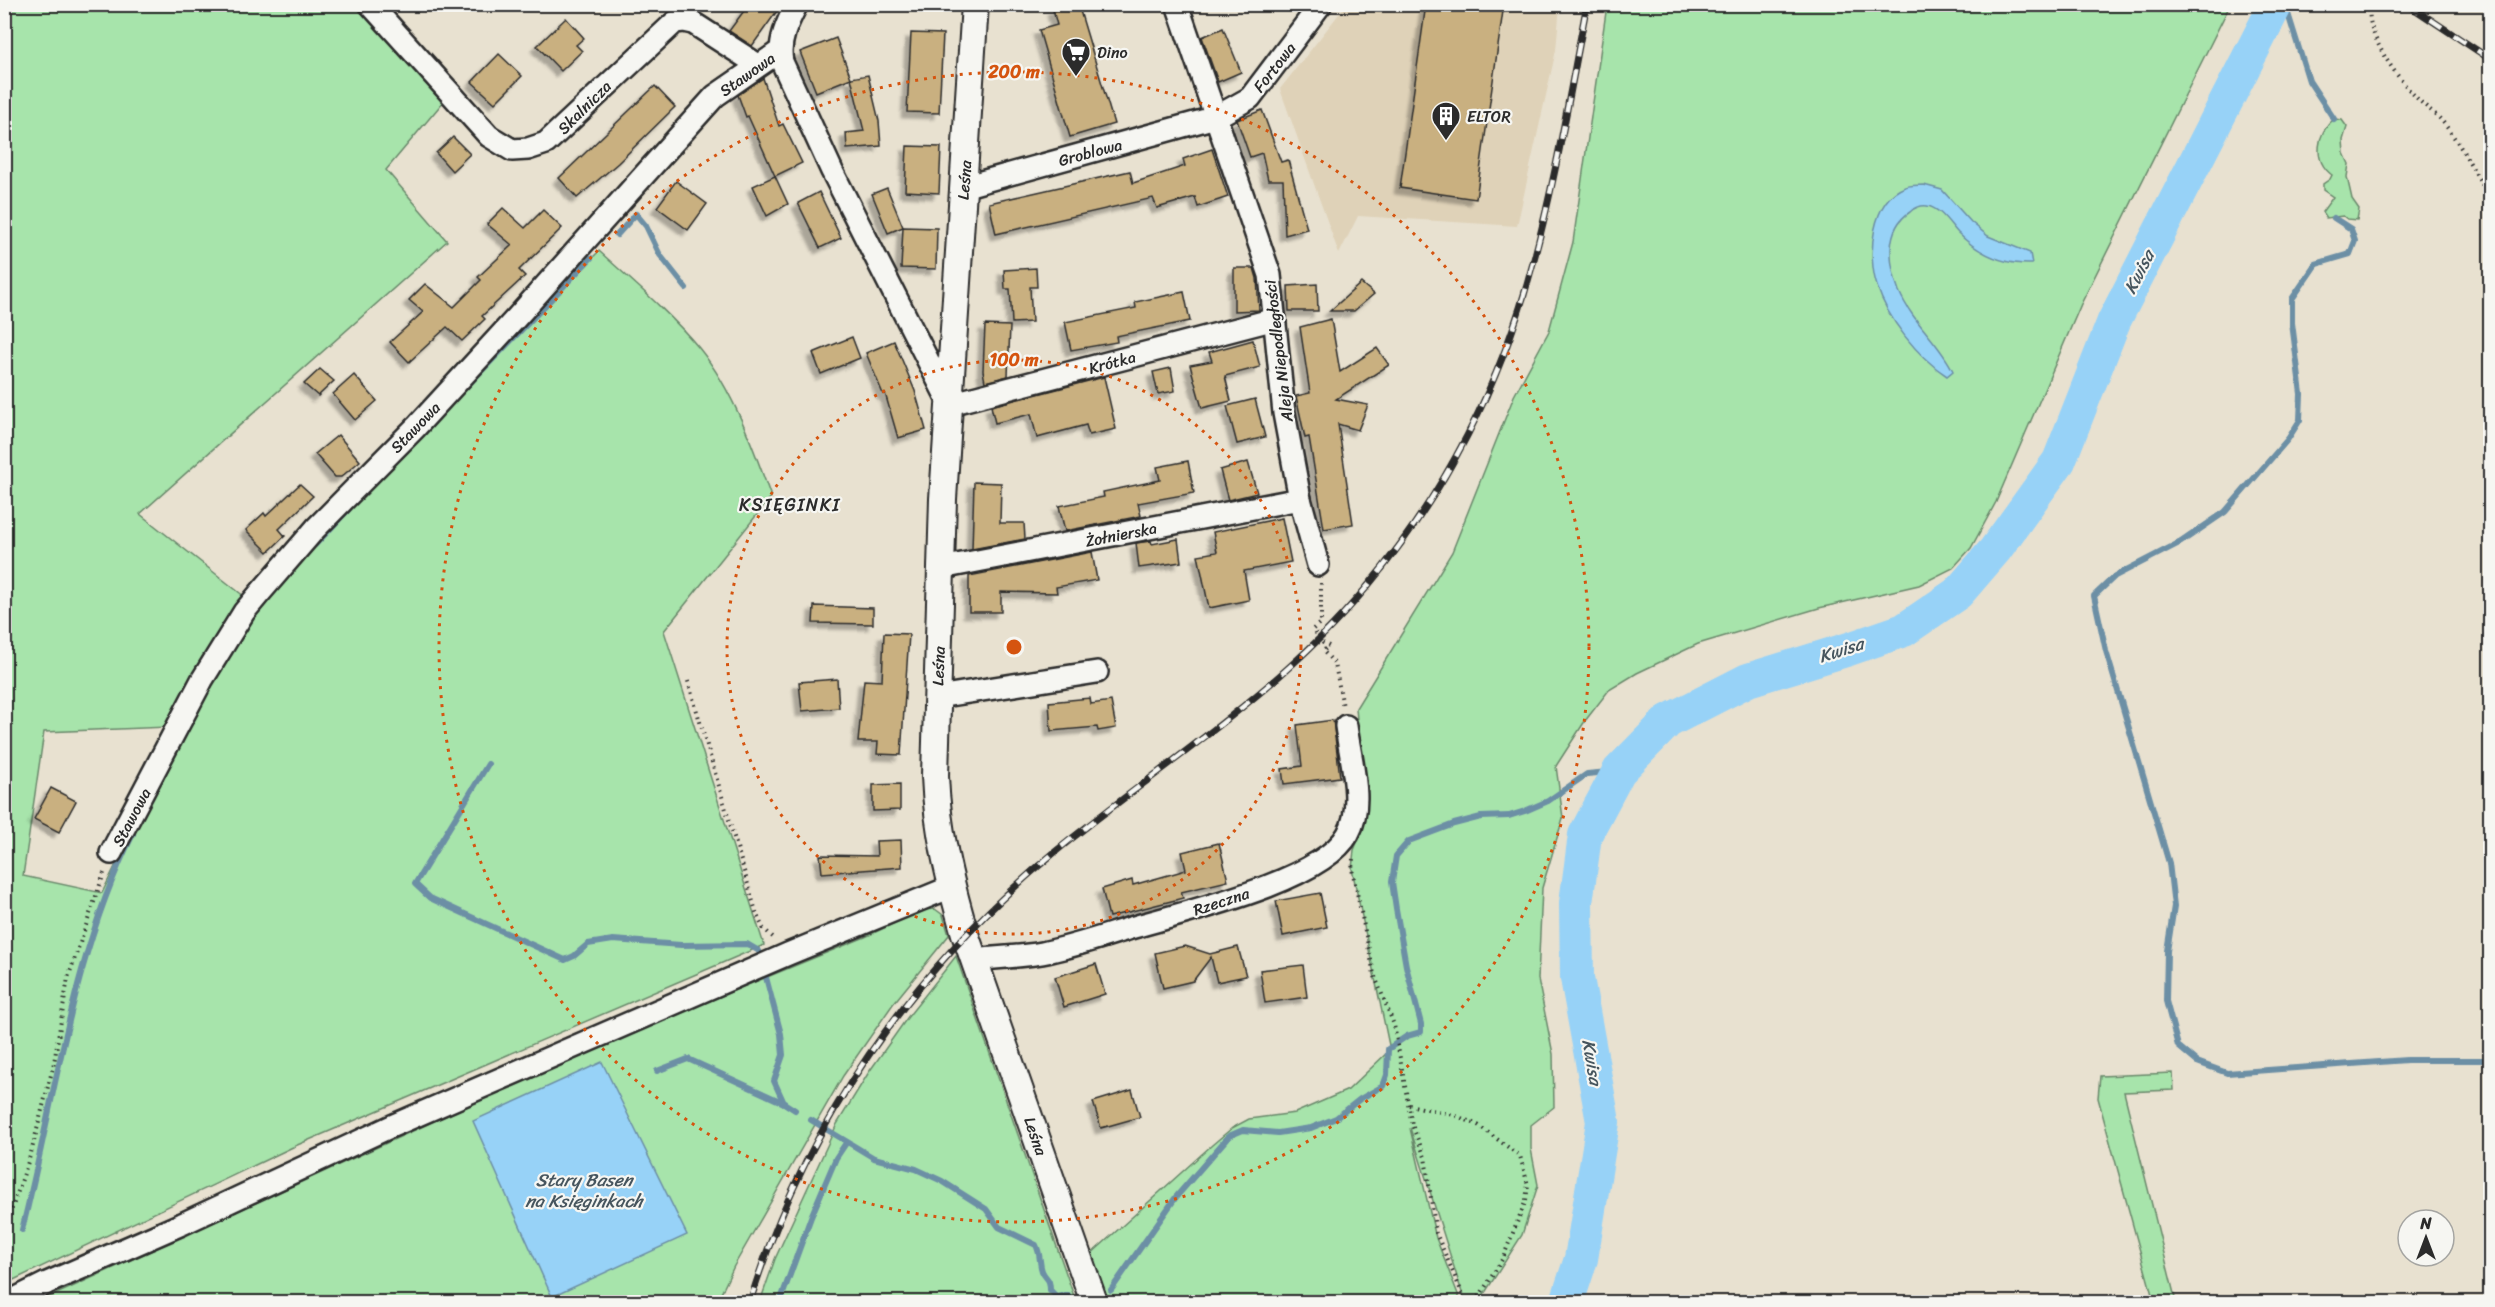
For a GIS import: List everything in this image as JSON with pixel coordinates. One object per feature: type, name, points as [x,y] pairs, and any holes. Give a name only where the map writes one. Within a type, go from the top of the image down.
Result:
[{"type":"main road","name":"Leśna","points":[[975,4],[943,500],[936,811],[951,887],[974,960],[1094,1302]]},
{"type":"street","name":"Skalnicza","points":[[370,4],[489,136],[512,150],[528,149],[546,143],[675,22],[693,23],[758,65]]},
{"type":"street","name":"Stawowa","points":[[797,4],[786,23],[780,51],[786,73],[832,171],[950,405]]},
{"type":"street","name":"Aleja Niepodległości","points":[[1177,4],[1270,275],[1284,413],[1300,499],[1318,565]]},
{"type":"street","name":"Fortowa","points":[[1216,117],[1250,99],[1322,4]]},
{"type":"street","name":"Stawowa","points":[[111,853],[202,680],[244,612],[316,528],[416,427],[518,317],[715,96],[780,51]]},
{"type":"street","name":"Groblowa","points":[[963,187],[1216,117]]},
{"type":"street","name":"Krótka","points":[[950,405],[1275,320]]},
{"type":"street","name":"Żołnierska","points":[[941,568],[1300,499]]},
{"type":"street","points":[[937,697],[1097,672]]},
{"type":"street","points":[[1346,726],[1355,796],[1354,818],[1348,834]]},
{"type":"street","name":"Rzeczna","points":[[974,960],[1047,952],[1252,891],[1326,857],[1339,847],[1348,834]]},
{"type":"street","points":[[9,1302],[392,1126],[796,950],[951,887]]},
{"type":"path","points":[[2371,4],[2368,14],[2372,33],[2388,60],[2414,96],[2442,120],[2490,199]]},
{"type":"path","points":[[1318,565],[1322,589],[1321,622],[1313,629],[1323,643],[1329,646],[1323,651],[1335,664],[1346,726]]},
{"type":"path","points":[[688,681],[762,928],[796,950]]},
{"type":"path","points":[[1348,834],[1354,850],[1352,869],[1374,974],[1394,1025],[1412,1125],[1425,1157],[1436,1233],[1466,1302]]},
{"type":"path","points":[[4,1232],[30,1153],[54,1064],[68,978],[111,853]]},
{"type":"path","points":[[1409,1105],[1454,1115],[1478,1125],[1520,1156],[1528,1185],[1526,1200],[1503,1258],[1476,1302]]},
{"type":"shaded area","points":[[1346,5],[1560,5],[1556,50],[1517,226],[1358,216],[1339,254],[1280,89]]},
{"type":"green space","points":[[5,5],[358,5],[444,101],[386,170],[447,241],[140,514],[259,608],[314,547],[599,251],[676,322],[711,364],[741,419],[771,497],[664,631],[764,945],[295,1146],[5,1284]],"holes":[[[168,727],[148,799],[102,893],[23,876],[44,732]]]},
{"type":"green space","points":[[1607,5],[2230,5],[2081,304],[1996,502],[1971,548],[1953,568],[1919,585],[1819,608],[1698,644],[1637,673],[1609,690],[1585,721],[1556,766],[1563,818],[1542,888],[1538,979],[1553,1054],[1554,1107],[1531,1125],[1531,1149],[1538,1185],[1522,1235],[1479,1302],[1465,1302],[1410,1128],[1436,1238],[1461,1302],[1107,1302],[1090,1255],[1212,1145],[1232,1128],[1249,1119],[1295,1113],[1348,1090],[1390,1050],[1352,869],[1354,850],[1361,833],[1365,813],[1356,708],[1452,552],[1514,396],[1549,331],[1573,242]]},
{"type":"green space","points":[[2334,119],[2342,120],[2347,127],[2343,140],[2344,153],[2349,164],[2347,177],[2352,199],[2359,209],[2357,220],[2343,216],[2326,218],[2322,212],[2333,197],[2323,190],[2323,184],[2332,175],[2321,162],[2319,147],[2324,132]]},
{"type":"green space","points":[[935,909],[943,915],[949,935],[893,1004],[843,1076],[734,1266],[717,1302],[39,1302],[594,1048],[865,937],[922,910]]},
{"type":"green space","points":[[956,956],[1076,1302],[760,1302],[775,1259],[837,1124],[869,1072],[907,1018]]},
{"type":"green space","points":[[2173,1073],[2174,1090],[2124,1092],[2176,1302],[2154,1302],[2098,1098],[2100,1076]]},
{"type":"water","points":[[1924,185],[1942,190],[1971,222],[1988,236],[2030,253],[2032,264],[2001,260],[1983,252],[1958,233],[1932,207],[1918,207],[1902,219],[1892,238],[1891,248],[1896,281],[1904,302],[1953,371],[1947,376],[1925,359],[1905,337],[1888,312],[1877,286],[1872,260],[1874,230],[1885,204],[1905,187]]},
{"type":"water","name":"Stary Basen na Księginkach","points":[[602,1062],[687,1235],[552,1297],[473,1121]]},
{"type":"building","points":[[749,4],[782,4],[752,46],[729,31]]},
{"type":"building","name":"Dino","points":[[1078,4],[1114,124],[1070,137],[1039,30],[1057,25],[1053,10]]},
{"type":"building","points":[[1426,4],[1504,4],[1476,199],[1400,188]]},
{"type":"building","points":[[566,18],[584,38],[576,45],[582,51],[561,71],[537,46]]},
{"type":"building","points":[[1223,28],[1241,72],[1218,82],[1202,37]]},
{"type":"building","points":[[911,33],[943,34],[939,113],[907,112]]},
{"type":"building","points":[[836,38],[851,78],[816,92],[800,52]]},
{"type":"building","points":[[499,54],[522,76],[495,103],[472,82]]},
{"type":"building","points":[[868,75],[879,121],[881,146],[847,149],[846,133],[864,131],[851,78]]},
{"type":"building","points":[[763,78],[779,126],[783,124],[802,163],[775,176],[748,116],[746,117],[738,95]]},
{"type":"building","points":[[655,86],[675,107],[618,163],[577,198],[559,178]]},
{"type":"building","points":[[1262,110],[1281,162],[1288,160],[1307,229],[1285,235],[1283,180],[1268,180],[1262,153],[1250,157],[1237,120]]},
{"type":"building","points":[[453,137],[470,154],[452,171],[436,153]]},
{"type":"building","points":[[907,146],[941,147],[939,193],[905,191]]},
{"type":"building","points":[[1212,149],[1228,197],[1198,207],[1195,197],[1157,208],[1153,198],[996,234],[989,203],[1130,171],[1133,183],[1185,166],[1183,159]]},
{"type":"building","points":[[775,176],[788,204],[767,216],[753,186]]},
{"type":"building","points":[[676,181],[707,204],[688,230],[657,207]]},
{"type":"building","points":[[887,188],[903,227],[888,233],[872,194]]},
{"type":"building","points":[[819,192],[841,238],[820,248],[798,203]]},
{"type":"building","points":[[503,208],[525,228],[543,210],[562,228],[519,270],[525,276],[482,316],[485,319],[462,341],[447,327],[409,362],[390,342],[423,312],[409,300],[425,284],[454,307],[481,280],[478,277],[512,245],[487,224]]},
{"type":"building","points":[[903,227],[937,228],[936,269],[901,268]]},
{"type":"building","points":[[1036,268],[1037,287],[1030,287],[1032,322],[1012,323],[1010,289],[1005,289],[1004,270]]},
{"type":"building","points":[[1234,268],[1254,268],[1259,310],[1234,311]]},
{"type":"building","points":[[1361,283],[1374,294],[1354,311],[1330,311]]},
{"type":"building","points":[[1317,284],[1318,311],[1289,311],[1288,286]]},
{"type":"building","points":[[1184,292],[1190,321],[1116,336],[1117,342],[1071,350],[1065,322],[1136,308],[1135,302]]},
{"type":"building","points":[[1331,319],[1340,372],[1377,348],[1389,365],[1336,399],[1368,405],[1358,430],[1338,424],[1353,524],[1324,529],[1309,437],[1305,438],[1296,396],[1310,393],[1300,327]]},
{"type":"building","points":[[985,325],[1010,326],[1008,376],[985,382],[983,371]]},
{"type":"building","points":[[852,337],[860,358],[821,374],[813,353]]},
{"type":"building","points":[[1253,340],[1260,367],[1225,376],[1231,401],[1202,408],[1190,365],[1212,361],[1209,352]]},
{"type":"building","points":[[894,341],[915,391],[926,430],[898,438],[885,393],[883,394],[866,353]]},
{"type":"building","points":[[1171,368],[1175,391],[1158,394],[1153,372]]},
{"type":"building","points":[[320,369],[334,381],[318,396],[304,384]]},
{"type":"building","points":[[354,375],[377,401],[355,420],[333,394]]},
{"type":"building","points":[[1104,377],[1116,429],[1089,435],[1086,425],[1037,438],[1031,414],[995,423],[991,406]]},
{"type":"building","points":[[1255,399],[1265,437],[1237,444],[1227,406]]},
{"type":"building","points":[[338,435],[360,461],[341,477],[335,477],[315,454]]},
{"type":"building","points":[[1188,461],[1194,493],[1138,503],[1141,516],[1065,531],[1059,506],[1104,497],[1103,492],[1160,480],[1157,467]]},
{"type":"building","points":[[1248,462],[1257,493],[1228,500],[1220,470]]},
{"type":"building","points":[[974,482],[1001,483],[1000,523],[1024,523],[1025,539],[972,549]]},
{"type":"building","points":[[300,484],[313,496],[279,529],[285,536],[268,552],[246,530],[264,513],[266,516]]},
{"type":"building","points":[[1282,518],[1291,562],[1244,571],[1249,600],[1209,608],[1198,555],[1217,552],[1213,532]]},
{"type":"building","points":[[1178,539],[1181,562],[1139,568],[1136,543],[1151,541],[1152,544]]},
{"type":"building","points":[[1092,552],[1097,580],[1056,587],[1057,593],[1001,592],[1001,612],[969,612],[969,576]]},
{"type":"building","points":[[814,606],[873,608],[873,624],[813,623]]},
{"type":"building","points":[[884,633],[909,634],[901,755],[877,754],[878,742],[858,742],[864,680],[882,681]]},
{"type":"building","points":[[837,679],[839,708],[802,711],[799,682]]},
{"type":"building","points":[[1090,698],[1091,704],[1111,701],[1116,728],[1098,731],[1097,727],[1051,731],[1049,702]]},
{"type":"building","points":[[1333,720],[1340,777],[1284,784],[1282,769],[1302,766],[1297,725]]},
{"type":"building","points":[[900,784],[900,810],[873,811],[873,785]]},
{"type":"building","points":[[51,788],[76,801],[59,832],[34,819]]},
{"type":"building","points":[[901,840],[902,867],[822,873],[820,855],[877,856],[876,841]]},
{"type":"building","points":[[1219,843],[1228,881],[1181,892],[1183,898],[1109,917],[1102,889],[1132,880],[1133,885],[1186,870],[1182,852]]},
{"type":"building","points":[[1320,893],[1327,927],[1283,936],[1276,901]]},
{"type":"building","points":[[1185,946],[1210,954],[1238,947],[1246,976],[1217,982],[1211,957],[1193,981],[1163,988],[1155,953]]},
{"type":"building","points":[[1096,964],[1105,994],[1064,1007],[1055,977]]},
{"type":"building","points":[[1303,965],[1307,997],[1265,1003],[1260,970]]},
{"type":"building","points":[[1132,1090],[1140,1117],[1101,1128],[1093,1102]]},
{"type":"waterway","name":"Kwisa","points":[[1567,1302],[1581,1259],[1603,1122],[1577,978],[1576,903],[1585,835],[1619,771],[1668,721],[1748,680],[1904,630],[1958,593],[1995,550],[2059,461],[2114,321],[2276,4]]},
{"type":"waterway","points":[[2285,4],[2309,81],[2334,119]]},
{"type":"waterway","points":[[617,235],[636,214],[646,226],[660,255],[686,288]]},
{"type":"waterway","points":[[2334,218],[2351,229],[2355,241],[2350,254],[2316,264],[2292,299],[2292,323],[2301,394],[2300,420],[2288,439],[2225,512],[2181,542],[2115,576],[2094,596],[2106,651],[2169,863],[2174,906],[2167,951],[2166,1001],[2178,1046],[2197,1062],[2227,1073],[2407,1060],[2490,1060]]},
{"type":"waterway","points":[[466,387],[591,258]]},
{"type":"waterway","points":[[315,545],[349,509]]},
{"type":"waterway","points":[[488,764],[415,884],[430,898],[565,960],[574,956],[588,944],[613,940],[681,945],[747,944],[759,951],[781,1034],[783,1055],[774,1081],[784,1103],[795,1110]]},
{"type":"waterway","points":[[1111,1290],[1176,1197],[1229,1136],[1243,1130],[1278,1133],[1311,1128],[1336,1118],[1360,1099],[1383,1086],[1387,1075],[1388,1049],[1407,1036],[1421,1032],[1406,966],[1392,882],[1396,856],[1409,841],[1454,824],[1481,817],[1509,816],[1525,811],[1548,801],[1587,774],[1619,771]]},
{"type":"waterway","points":[[22,1230],[67,1029],[94,929],[133,834]]},
{"type":"waterway","points":[[657,1071],[688,1059],[784,1103]]},
{"type":"waterway","points":[[811,1120],[874,1158],[916,1169],[942,1181],[986,1209],[999,1227],[1036,1245],[1042,1271],[1049,1281],[1050,1290],[1057,1297],[1068,1295]]},
{"type":"waterway","points":[[780,1302],[811,1217],[836,1158],[846,1143]]},
{"type":"railway","points":[[750,1302],[773,1236],[801,1173],[833,1112],[869,1054],[910,999],[954,947],[1003,898],[1055,852],[1217,727],[1295,661],[1332,626],[1366,588],[1395,552],[1421,514],[1468,435],[1505,351],[1520,307],[1549,199],[1587,4]]},
{"type":"railway","points":[[2407,4],[2490,59]]},
{"type":"place","name":"Dino","points":[[1076,78]]},
{"type":"place","name":"ELTOR","points":[[1446,142]]},
{"type":"district","name":"KSIĘGINKI","points":[[790,505]]}]
